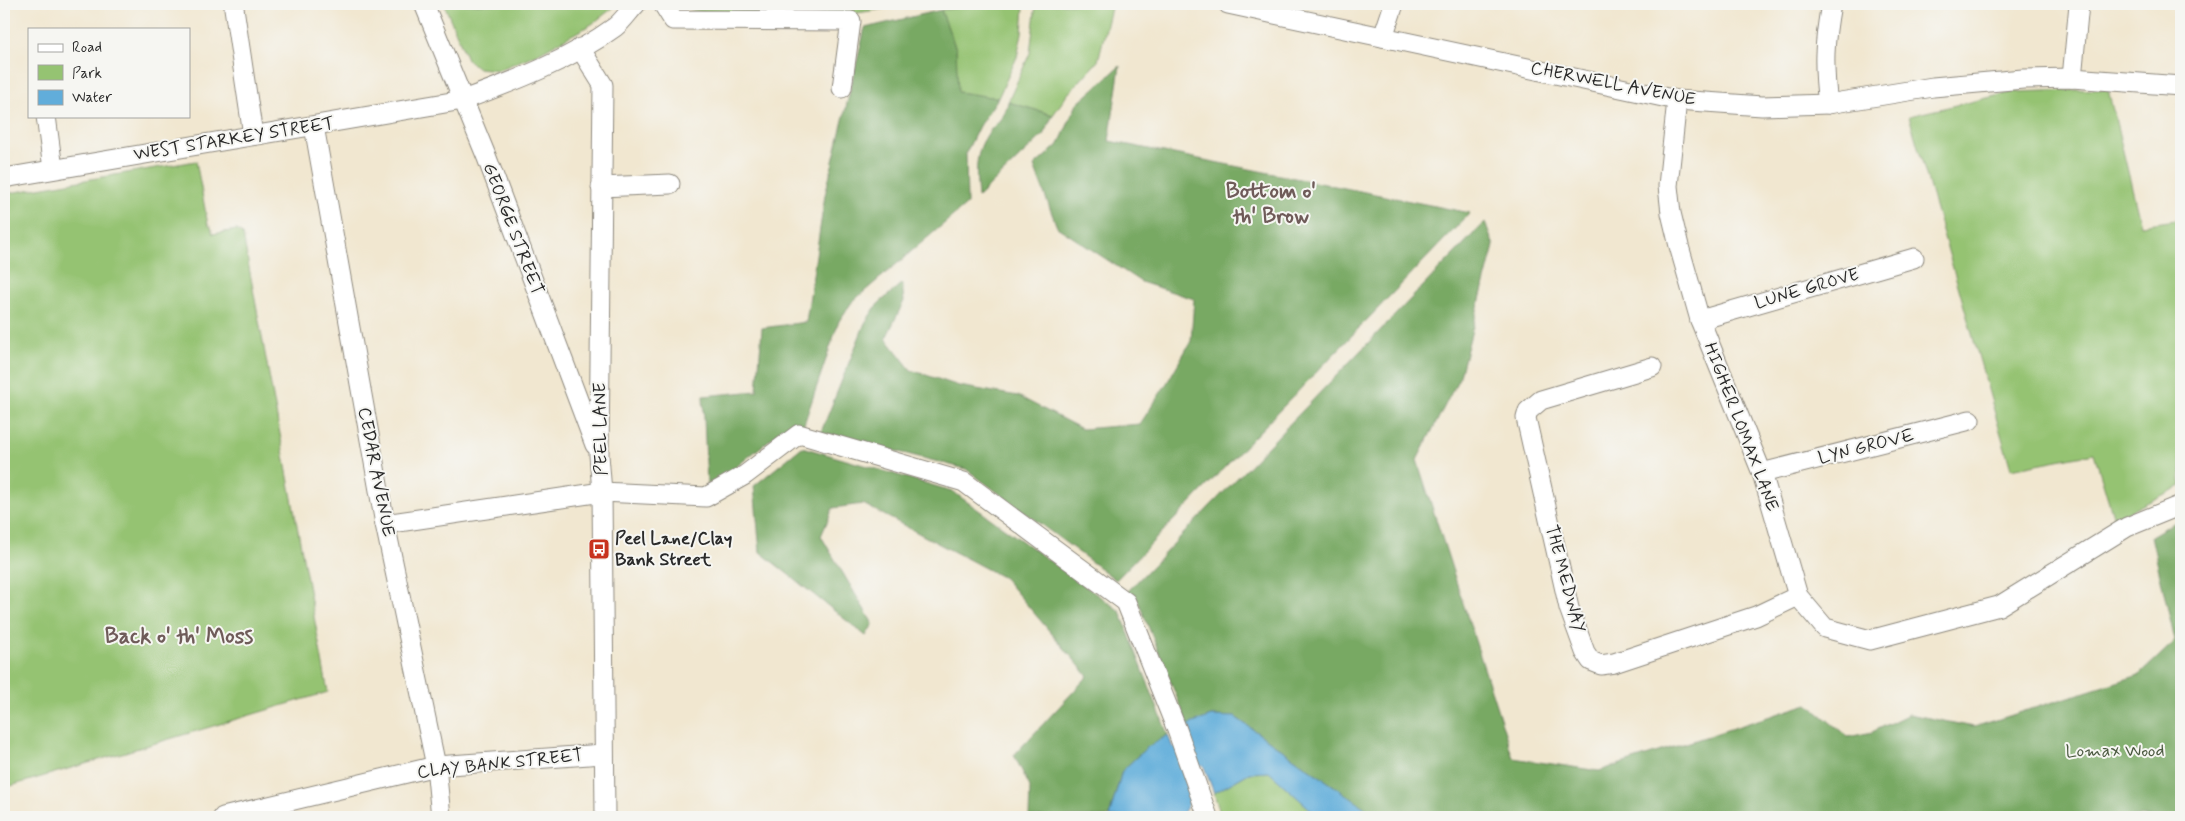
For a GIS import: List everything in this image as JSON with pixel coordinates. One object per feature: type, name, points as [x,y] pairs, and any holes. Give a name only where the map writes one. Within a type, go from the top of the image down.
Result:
[{"type":"street","name":"GEORGE STREET","points":[[424,4],[463,100],[599,455]]},
{"type":"street","name":"WEST STARKEY STREET","points":[[4,178],[463,100],[516,80],[580,48],[617,26],[636,4]]},
{"type":"street","points":[[663,4],[673,20],[852,21],[842,88]]},
{"type":"street","name":"CHERWELL AVENUE","points":[[1228,4],[1677,100],[1762,106],[1828,104],[1933,88],[2023,79],[2072,78],[2181,86]]},
{"type":"street","points":[[1384,37],[1394,4]]},
{"type":"street","points":[[1828,104],[1824,69],[1826,36],[1831,4]]},
{"type":"street","points":[[2072,78],[2079,4]]},
{"type":"street","points":[[234,8],[253,135]]},
{"type":"street","name":"PEEL LANE","points":[[580,48],[603,85],[599,455],[602,492],[605,817]]},
{"type":"street","name":"HIGHER LOMAX LANE","points":[[1677,100],[1668,186],[1673,222],[1700,320],[1762,474],[1798,596],[1825,628],[1870,640],[2000,606],[2127,527],[2181,505]]},
{"type":"street","points":[[46,118],[53,169]]},
{"type":"street","name":"CEDAR AVENUE","points":[[314,126],[385,524],[436,766],[441,817]]},
{"type":"street","points":[[601,187],[670,184]]},
{"type":"street","name":"LUNE GROVE","points":[[1700,320],[1914,258]]},
{"type":"street","name":"THE MEDWAY","points":[[1652,367],[1541,400],[1528,411],[1526,418],[1569,608],[1591,661],[1601,665],[1614,663],[1756,616],[1798,596]]},
{"type":"street","name":"LYN GROVE","points":[[1762,474],[1970,420]]},
{"type":"street","points":[[385,524],[602,492],[706,497],[745,475],[799,434],[964,482],[1126,602],[1177,730],[1208,817]]},
{"type":"street","name":"CLAY BANK STREET","points":[[223,817],[436,766],[603,754]]},
{"type":"green space","points":[[444,4],[618,4],[592,24],[537,54],[498,70],[478,68],[467,59]]},
{"type":"green space","points":[[683,4],[771,4],[774,13],[699,12]]},
{"type":"green space","points":[[782,4],[914,4],[851,14],[785,14]]},
{"type":"green space","points":[[988,4],[1023,4],[1024,6],[1022,33],[1017,57],[998,98],[957,92],[956,49],[941,10]]},
{"type":"green space","points":[[1036,4],[1112,4],[1098,61],[1067,95],[1053,115],[1008,102],[1030,53]]},
{"type":"green space","points":[[941,10],[956,49],[958,92],[998,98],[979,126],[966,153],[967,204],[852,302],[839,321],[803,427],[783,429],[731,471],[707,485],[703,396],[757,391],[762,328],[806,322],[825,195],[865,28]]},
{"type":"green space","points":[[1120,66],[1109,141],[1470,213],[1116,580],[966,469],[821,432],[865,323],[877,305],[902,283],[904,301],[886,338],[911,370],[959,386],[1018,396],[1082,429],[1140,424],[1167,383],[1191,341],[1194,299],[1141,282],[1057,227],[1034,166],[1059,144],[1077,104]]},
{"type":"green space","points":[[2108,89],[2141,225],[2176,220],[2181,240],[2181,486],[2114,519],[2094,453],[2011,469],[1909,116],[2013,92]]},
{"type":"green space","points":[[1008,102],[1053,115],[1043,135],[978,197],[977,173],[980,150],[990,130],[1004,113]]},
{"type":"green space","points":[[196,161],[208,225],[211,227],[213,234],[237,230],[243,235],[328,692],[4,788],[4,194]]},
{"type":"green space","name":"Lomax Wood","points":[[1485,222],[1494,246],[1460,376],[1417,460],[1513,758],[1599,771],[1808,704],[1848,737],[1872,732],[1909,714],[1974,727],[2139,675],[2175,641],[2151,536],[2177,521],[2181,534],[2181,817],[1378,817],[1235,717],[1211,716],[1188,725],[1138,601],[1128,591]]},
{"type":"green space","points":[[802,447],[952,491],[1120,611],[1168,735],[1146,748],[1122,771],[1109,817],[1029,817],[1030,787],[1014,755],[1088,676],[1004,578],[863,504],[833,508],[821,536],[873,624],[866,636],[760,552],[754,486]]},
{"type":"green space","points":[[1269,772],[1319,817],[1221,817],[1214,793],[1249,773]]},
{"type":"water","points":[[1211,716],[1235,717],[1378,817],[1319,817],[1269,772],[1249,773],[1214,793],[1188,725]]},
{"type":"water","points":[[1168,735],[1192,798],[1181,817],[1109,817],[1122,771],[1146,748]]},
{"type":"waterway","points":[[1140,817],[1152,783],[1197,750],[1211,744],[1242,746]]},
{"type":"place","name":"Peel Lane/Clay Bank Street","points":[[599,549]]},
{"type":"district","name":"Bottom o' th' Brow","points":[[1271,204]]},
{"type":"district","name":"Back o' th' Moss","points":[[179,637]]}]
